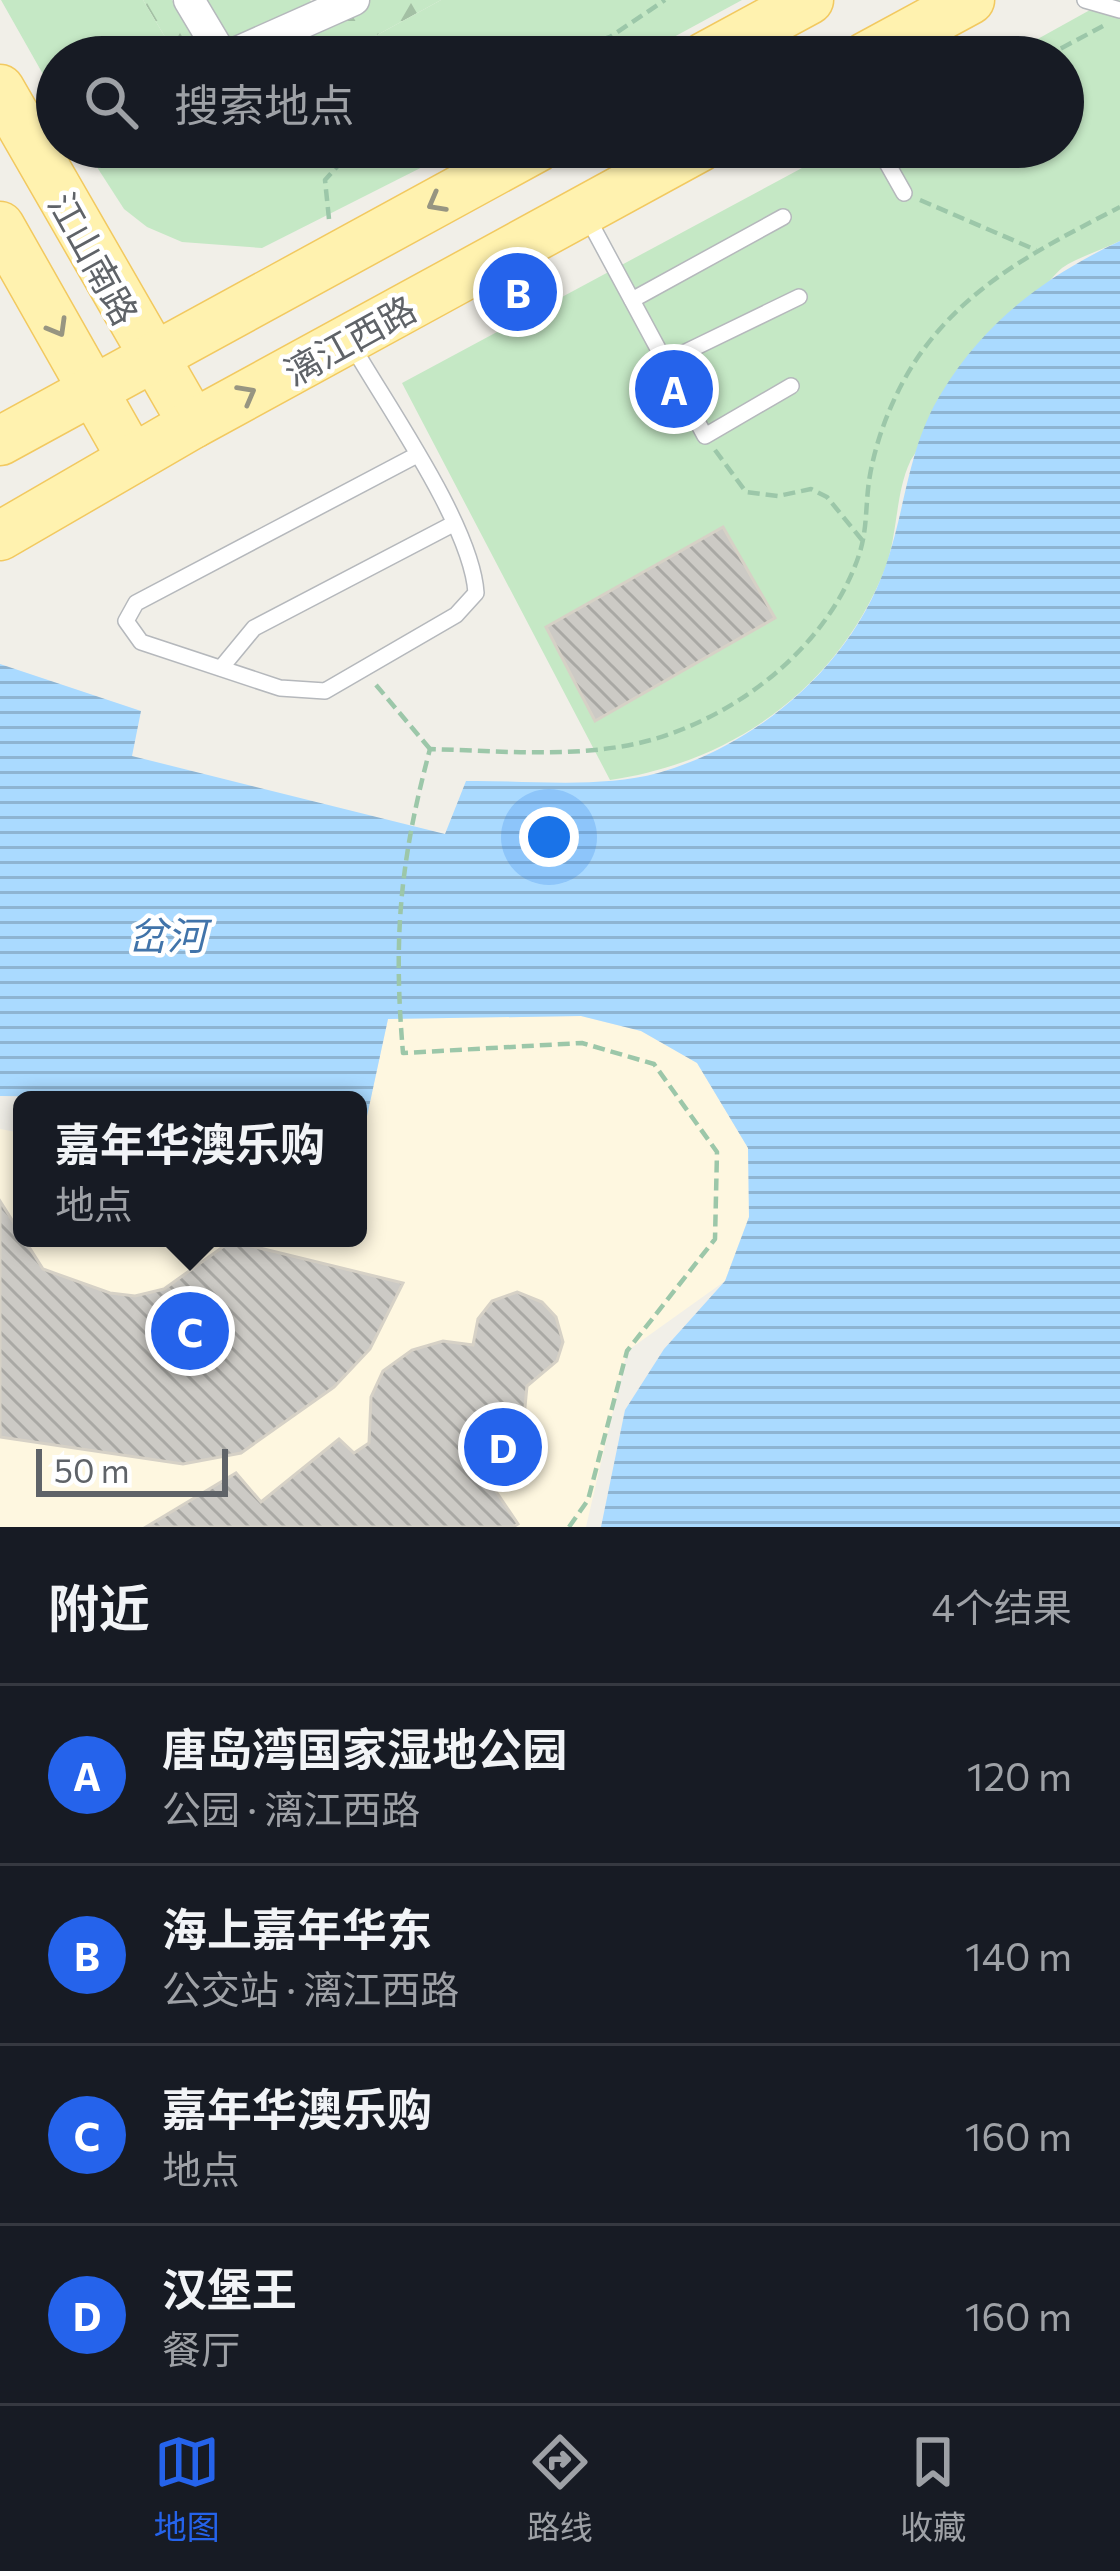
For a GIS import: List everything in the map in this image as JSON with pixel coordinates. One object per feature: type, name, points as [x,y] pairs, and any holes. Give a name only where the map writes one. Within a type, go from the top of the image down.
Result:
[{"type":"main road","points":[[743,36],[809,0]]},
{"type":"main road","points":[[904,36],[970,0]]},
{"type":"main road","name":"江山南路","points":[[0,89],[36,153]]},
{"type":"main road","name":"江山南路","points":[[44,168],[193,424]]},
{"type":"main road","points":[[0,441],[499,168]]},
{"type":"main road","name":"漓江西路","points":[[0,536],[193,424],[662,168]]},
{"type":"main road","name":"江山南路","points":[[0,226],[132,459]]},
{"type":"street","points":[[189,0],[212,36]]},
{"type":"street","points":[[273,36],[354,0]]},
{"type":"lane","points":[[1085,0],[1120,13]]},
{"type":"lane","points":[[890,168],[904,193]]},
{"type":"lane","points":[[584,211],[705,436],[791,386]]},
{"type":"lane","points":[[632,300],[783,217]]},
{"type":"lane","points":[[665,362],[799,297]]},
{"type":"lane","points":[[349,339],[415,456],[453,524],[474,561],[476,593],[456,615],[326,691],[280,688],[141,642],[126,621],[136,604],[415,456]]},
{"type":"lane","points":[[221,668],[254,628],[453,524]]},
{"type":"path","points":[[611,36],[665,0]]},
{"type":"path","points":[[1081,36],[1120,13]]},
{"type":"path","points":[[330,223],[323,200],[325,180],[336,168]]},
{"type":"path","points":[[904,193],[1037,250]]},
{"type":"path","points":[[362,670],[430,749],[522,752],[639,743],[711,717],[798,655],[838,603],[863,541],[870,476],[885,422],[918,358],[997,273],[1120,207]]},
{"type":"path","points":[[705,436],[746,492],[778,496],[811,488],[827,497],[842,522],[863,541]]},
{"type":"path","points":[[430,749],[416,800],[397,913],[403,1053],[583,1042],[654,1064],[717,1152],[715,1239],[627,1351],[588,1500],[569,1527]]},
{"type":"shaded area","points":[[581,1016],[641,1031],[697,1063],[748,1148],[749,1217],[725,1281],[627,1351],[586,1527],[0,1527],[0,1129],[13,1131],[13,1247],[367,1247],[367,1116],[388,1019]]},
{"type":"green space","points":[[1,0],[143,0],[164,36],[36,36],[36,62]]},
{"type":"green space","points":[[143,0],[172,0],[195,36],[164,36]]},
{"type":"green space","points":[[201,0],[310,0],[315,7],[253,36],[220,36]]},
{"type":"green space","points":[[362,0],[441,0],[375,36],[298,36]]},
{"type":"green space","points":[[441,0],[742,0],[676,36],[375,36]]},
{"type":"green space","points":[[1108,0],[1120,0],[1120,241],[1062,268],[918,449],[905,474],[885,569],[840,649],[810,683],[776,712],[699,756],[610,780],[402,383],[802,168],[1084,168],[1084,36],[1043,36]]},
{"type":"green space","points":[[98,168],[420,168],[262,248],[182,242],[147,227],[124,209]]},
{"type":"water","name":"岔河","points":[[1120,241],[1120,1527],[601,1527],[625,1410],[664,1349],[725,1281],[749,1217],[748,1148],[697,1063],[641,1031],[581,1016],[388,1019],[367,1116],[367,1091],[13,1091],[13,1096],[0,1096],[0,664],[141,711],[132,756],[445,834],[466,781],[611,781],[658,773],[695,760],[765,721],[797,696],[850,636],[886,565],[915,455],[942,392],[998,322],[1067,269]]},
{"type":"building","points":[[723,527],[775,618],[595,721],[546,627]]},
{"type":"building","points":[[0,1201],[13,1222],[13,1247],[29,1247],[43,1269],[110,1293],[135,1296],[164,1289],[223,1247],[256,1247],[403,1283],[370,1349],[334,1387],[241,1453],[183,1464],[0,1437]]},
{"type":"building","points":[[517,1292],[542,1302],[556,1317],[563,1342],[557,1361],[527,1386],[522,1438],[491,1484],[518,1524],[146,1527],[236,1473],[261,1502],[339,1439],[354,1453],[369,1443],[371,1397],[383,1371],[412,1350],[443,1341],[473,1345],[478,1319],[492,1301]]},
{"type":"place","name":"海上嘉年华东","points":[[518,292]]},
{"type":"place","name":"唐岛湾国家湿地公园","points":[[674,389]]},
{"type":"place","name":"嘉年华澳乐购","points":[[190,1331]]},
{"type":"place","name":"汉堡王","points":[[503,1447]]}]
